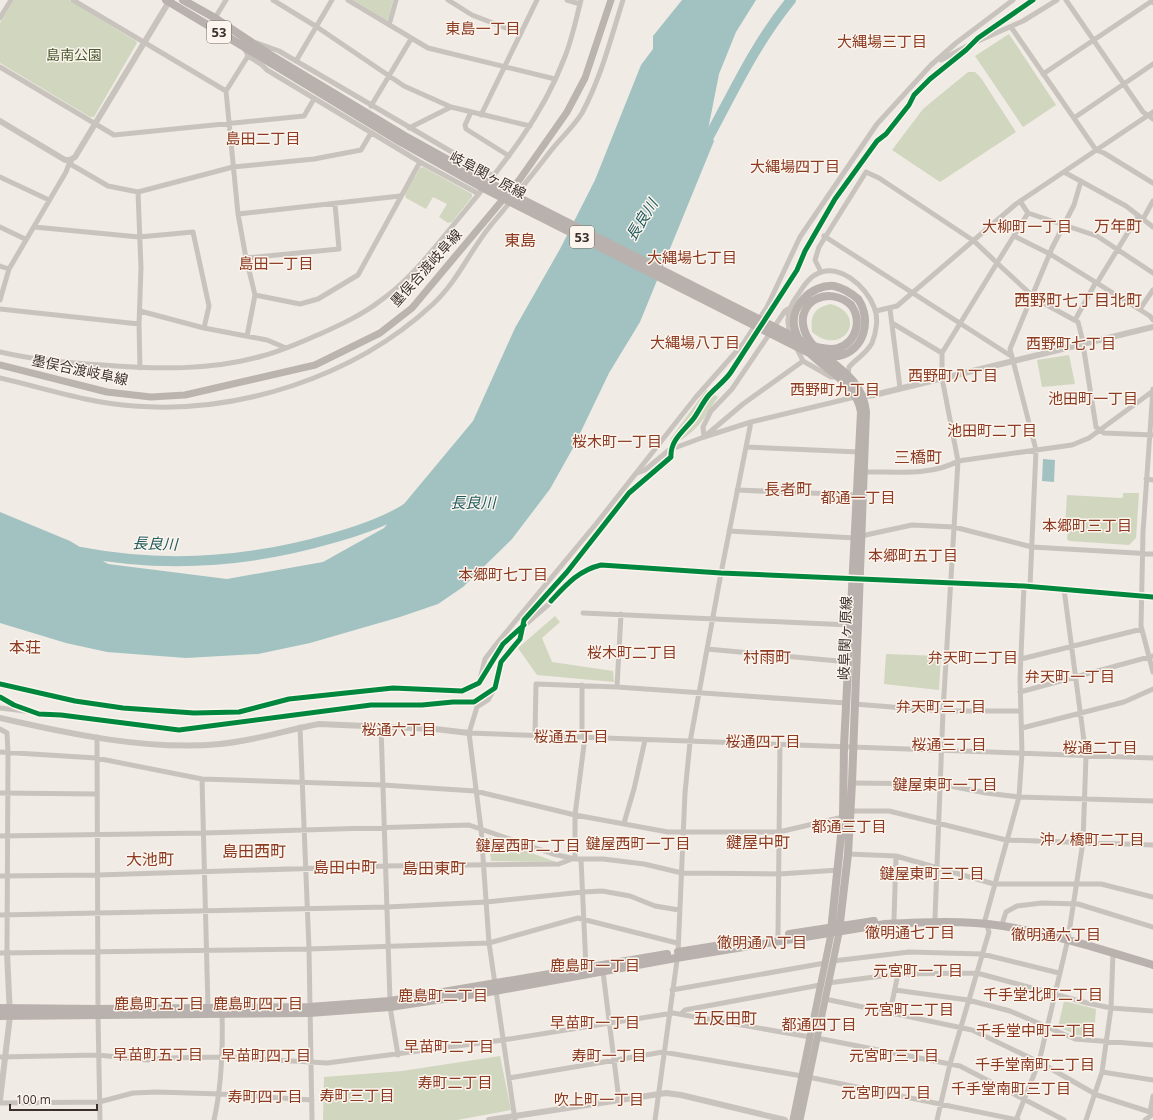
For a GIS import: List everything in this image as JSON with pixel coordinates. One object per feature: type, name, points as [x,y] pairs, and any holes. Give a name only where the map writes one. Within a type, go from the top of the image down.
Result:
[{"type":"main road","name":"岐阜関ヶ原線","points":[[183,0],[215,18],[246,43],[273,61],[400,141],[483,188],[807,352],[827,357],[839,356],[855,348],[863,336],[866,314],[843,289],[833,286],[817,289],[800,302],[794,317],[795,330],[801,342],[811,355],[844,376],[859,397],[866,412],[861,472],[857,495],[858,537],[850,703],[844,746],[843,817],[835,930]]},
{"type":"main road","name":"墨俣合渡岐阜線","points":[[0,365],[107,392],[151,397],[185,396],[315,365],[380,333],[412,308],[520,179],[567,112],[585,78],[611,0]]},
{"type":"main road","name":"岐阜関ヶ原線","points":[[168,1],[246,43]]},
{"type":"main road","name":"岐阜関ヶ原線","points":[[858,537],[864,495],[859,452],[861,412],[859,397]]},
{"type":"main road","name":"岐阜関ヶ原線","points":[[835,930],[848,854],[853,747],[850,703],[850,625],[856,579]]},
{"type":"main road","points":[[495,988],[586,968],[835,930],[894,919],[935,918],[985,922],[1068,937],[1153,965]]},
{"type":"main road","points":[[0,1008],[9,1012],[222,1011],[309,1010],[390,1004],[603,972],[677,955],[778,936],[885,924],[907,923],[1003,921],[1153,959]]},
{"type":"main road","points":[[792,1120],[805,1076],[824,984],[833,961],[835,930]]},
{"type":"main road","points":[[813,1037],[825,999],[825,963],[835,930]]},
{"type":"main road","points":[[98,1012],[208,1008],[222,1011]]},
{"type":"main road","points":[[0,1016],[9,1012]]},
{"type":"main road","points":[[800,1120],[805,1076]]},
{"type":"street","points":[[0,18],[2,12],[11,0]]},
{"type":"street","points":[[73,0],[226,91]]},
{"type":"street","points":[[215,18],[226,0]]},
{"type":"street","points":[[273,0],[317,27],[404,86],[451,107],[530,126]]},
{"type":"street","points":[[296,61],[332,0]]},
{"type":"street","points":[[348,0],[428,48],[555,79]]},
{"type":"street","points":[[389,25],[396,0]]},
{"type":"street","points":[[448,0],[472,15],[520,33]]},
{"type":"street","points":[[481,115],[537,0]]},
{"type":"street","points":[[0,352],[28,358],[140,368],[185,367],[238,362],[286,348],[334,328],[385,298],[422,262],[479,194],[530,126],[565,58],[581,2],[566,0]]},
{"type":"street","points":[[0,378],[112,404],[156,407],[199,405],[231,400],[283,388],[345,364],[383,344],[427,309],[454,283],[485,232],[581,115],[599,73],[623,0]]},
{"type":"street","points":[[479,683],[486,659],[498,642],[637,473],[696,397],[743,344],[767,307],[800,237],[877,124],[931,66],[956,43],[1013,0]]},
{"type":"street","points":[[931,66],[968,45],[1011,27],[1057,0]]},
{"type":"street","points":[[1066,0],[1147,116],[1153,119]]},
{"type":"street","points":[[0,121],[64,160],[70,160],[75,157],[168,1]]},
{"type":"street","points":[[1043,74],[1153,1]]},
{"type":"street","points":[[1011,27],[1096,150],[1104,153],[1153,183]]},
{"type":"street","points":[[371,106],[411,38]]},
{"type":"street","points":[[247,336],[255,295],[246,258],[238,214],[226,91],[248,56],[246,43],[279,51],[493,176]]},
{"type":"street","points":[[248,56],[371,133],[479,194]]},
{"type":"street","points":[[1074,118],[1153,64]]},
{"type":"street","points":[[0,67],[114,135],[304,116],[314,98]]},
{"type":"street","points":[[409,128],[451,107]]},
{"type":"street","points":[[471,112],[465,125],[466,129],[509,156]]},
{"type":"street","points":[[876,311],[890,309],[897,306],[1020,201],[1153,112]]},
{"type":"street","points":[[70,160],[72,165],[103,184],[138,192],[233,167],[314,159],[360,150],[371,133]]},
{"type":"street","points":[[0,300],[9,269],[25,239],[34,227],[66,172],[70,160]]},
{"type":"street","points":[[255,295],[300,304],[318,299],[358,275],[420,162]]},
{"type":"street","points":[[821,272],[815,260],[824,236],[866,172],[879,178],[974,241],[1032,296],[1078,322],[1096,427],[1100,431],[1104,433],[1152,435]]},
{"type":"street","points":[[1064,172],[1126,206],[1153,227]]},
{"type":"street","points":[[0,178],[49,200]]},
{"type":"street","points":[[937,1120],[950,1064],[989,932],[985,922],[994,884],[1019,797],[1022,753],[1020,692],[1021,659],[1032,547],[1036,450],[1017,369],[1010,349],[1050,254],[1074,205],[1080,181]]},
{"type":"street","points":[[138,192],[141,268],[139,324],[140,368]]},
{"type":"street","points":[[238,214],[400,196]]},
{"type":"street","points":[[1020,201],[1028,212],[1097,236],[1153,273]]},
{"type":"street","points":[[1075,320],[1097,282],[1153,201]]},
{"type":"street","points":[[246,258],[339,249],[335,204]]},
{"type":"street","points":[[935,918],[943,711],[958,461],[942,378],[942,353],[1028,212]]},
{"type":"street","points":[[0,227],[25,239]]},
{"type":"street","points":[[34,227],[139,237],[193,232],[209,306],[204,328]]},
{"type":"street","points":[[824,236],[1012,358]]},
{"type":"street","points":[[1014,236],[1050,254],[1097,282],[1140,309],[1153,320]]},
{"type":"street","points":[[0,266],[9,269]]},
{"type":"street","points":[[831,270],[858,283],[876,311],[876,324],[872,342],[864,356],[849,367],[844,376],[831,376],[803,361],[789,330],[787,316],[790,308],[810,279],[821,272],[831,270]]},
{"type":"street","points":[[1140,309],[1153,290]]},
{"type":"street","points":[[704,437],[703,427],[711,411],[732,389],[785,311],[790,308]]},
{"type":"street","points":[[0,309],[139,324]]},
{"type":"street","points":[[890,309],[900,388]]},
{"type":"street","points":[[140,311],[204,328],[267,340],[286,348]]},
{"type":"street","points":[[892,323],[942,353]]},
{"type":"street","points":[[637,473],[645,470],[669,450],[751,422],[942,378],[1012,358],[1082,344],[1153,327]]},
{"type":"street","points":[[704,437],[743,404],[803,361]]},
{"type":"street","points":[[861,472],[934,470],[958,461],[1072,445],[1089,438],[1100,431],[1153,390]]},
{"type":"street","points":[[1153,390],[1152,435],[1146,479],[1142,553],[1142,629],[1151,657],[1153,672]]},
{"type":"street","points":[[655,1120],[668,1013],[677,955],[682,873],[682,832],[690,742],[708,649],[712,619],[751,422]]},
{"type":"street","points":[[746,447],[859,452]]},
{"type":"street","points":[[1146,479],[1153,480]]},
{"type":"street","points":[[737,490],[857,495]]},
{"type":"street","points":[[729,532],[858,537],[912,525],[954,527],[1032,547],[1153,554]]},
{"type":"street","points":[[0,684],[75,701],[123,708],[194,713],[239,712],[289,699],[344,692],[393,688],[462,690],[479,683],[503,644],[548,604],[576,576],[590,567],[600,565],[721,573],[1027,586],[1153,597]]},
{"type":"street","points":[[509,1078],[663,1052],[805,1076],[941,1103],[1016,1120],[1039,1062],[1068,937],[1083,842],[1086,799],[1086,756],[1082,713],[1064,589]]},
{"type":"street","points":[[583,613],[850,625]]},
{"type":"street","points":[[617,686],[622,614]]},
{"type":"street","points":[[515,1118],[489,943],[481,829],[469,733],[477,707],[488,700],[495,688],[501,662],[520,639],[524,624]]},
{"type":"street","points":[[1021,659],[1142,629]]},
{"type":"street","points":[[708,649],[849,662]]},
{"type":"street","points":[[1020,692],[1151,657]]},
{"type":"street","points":[[535,735],[536,684],[617,686],[943,711],[1021,711]]},
{"type":"street","points":[[582,685],[582,731],[585,737],[575,815],[576,859],[583,892],[586,968]]},
{"type":"street","points":[[0,708],[179,730],[371,705],[422,705],[452,702],[474,702],[495,688]]},
{"type":"street","points":[[1022,728],[1124,702],[1153,689]]},
{"type":"street","points":[[0,718],[97,737],[138,742],[218,744],[248,741],[300,727],[336,724],[435,729],[469,733],[1153,758]]},
{"type":"street","points":[[300,727],[309,950],[312,1120]]},
{"type":"street","points":[[381,727],[390,1004],[398,1055]]},
{"type":"street","points":[[0,729],[7,733],[8,752],[7,953],[9,1012],[3,1057],[0,1102],[99,1102],[133,1093],[220,1094],[312,1100]]},
{"type":"street","points":[[97,737],[98,1055],[100,1120]]},
{"type":"street","points":[[624,823],[634,789],[645,740]]},
{"type":"street","points":[[778,936],[780,744]]},
{"type":"street","points":[[0,752],[96,758],[202,779],[383,785],[476,791],[575,815],[668,832],[779,832],[843,817]]},
{"type":"street","points":[[202,779],[208,1008]]},
{"type":"street","points":[[852,783],[940,784],[986,794],[1019,797],[1153,801]]},
{"type":"street","points":[[0,793],[97,794]]},
{"type":"street","points":[[850,811],[889,812],[1006,840],[1153,845]]},
{"type":"street","points":[[0,836],[469,825],[534,848],[576,859],[644,864],[682,873],[779,874],[839,870]]},
{"type":"street","points":[[848,854],[896,856],[994,884],[1101,884],[1153,897]]},
{"type":"street","points":[[894,919],[896,856]]},
{"type":"street","points":[[0,876],[98,875],[386,866],[559,864],[576,859]]},
{"type":"street","points":[[0,915],[387,907],[487,902],[602,891],[630,896],[655,906],[679,910]]},
{"type":"street","points":[[1003,921],[1006,912],[1017,906],[1042,903],[1074,904],[1153,927]]},
{"type":"street","points":[[0,953],[309,950],[489,943],[578,918],[583,921],[677,943]]},
{"type":"street","points":[[833,961],[909,952],[982,954],[1059,973]]},
{"type":"street","points":[[1086,1120],[1102,1072],[1111,1008],[1113,953]]},
{"type":"street","points":[[672,990],[825,963]]},
{"type":"street","points":[[603,972],[620,1100]]},
{"type":"street","points":[[680,1014],[685,1010],[824,984],[898,974],[977,973],[1054,995],[1111,1008],[1153,1011]]},
{"type":"street","points":[[890,1012],[898,974]]},
{"type":"street","points":[[895,990],[968,1000],[1010,1011],[1076,1039],[1153,1045]]},
{"type":"street","points":[[825,999],[972,1030],[1039,1062],[1094,1094],[1152,1114]]},
{"type":"street","points":[[214,1120],[220,1094],[222,1011]]},
{"type":"street","points":[[3,1057],[98,1055],[147,1060],[166,1058],[222,1057],[311,1063],[398,1055],[503,1040],[668,1013],[813,1037],[960,1066],[1064,1120]]},
{"type":"street","points":[[1102,1072],[1153,1080]]},
{"type":"street","points":[[489,1120],[515,1118],[658,1094],[681,1095],[785,1120]]},
{"type":"street","points":[[1145,1120],[1152,1114],[1153,1096]]},
{"type":"green space","name":"島南公園","points":[[14,0],[69,0],[136,41],[137,43],[94,117],[90,117],[0,63],[0,23]]},
{"type":"green space","points":[[353,0],[393,0],[388,19],[386,20]]},
{"type":"green space","points":[[1009,34],[1056,105],[1023,127],[975,56]]},
{"type":"green space","points":[[968,72],[975,72],[981,78],[1016,132],[940,182],[892,150],[923,109]]},
{"type":"green space","points":[[423,167],[472,194],[472,197],[452,222],[448,223],[439,217],[447,204],[433,197],[426,209],[406,198],[405,194],[420,168]]},
{"type":"green space","points":[[831,304],[843,310],[849,317],[850,325],[847,332],[841,338],[833,340],[823,339],[812,332],[814,313],[821,307]]},
{"type":"green space","points":[[1069,355],[1075,384],[1042,387],[1037,360]]},
{"type":"green space","points":[[706,390],[718,397],[698,426],[678,442],[669,447],[671,438]]},
{"type":"green space","points":[[1123,493],[1139,493],[1136,538],[1129,545],[1069,541],[1067,539],[1068,528],[1065,527],[1067,495],[1121,498],[1123,497]]},
{"type":"green space","points":[[555,616],[560,622],[542,638],[552,662],[613,671],[614,682],[537,675],[518,648]]},
{"type":"green space","points":[[886,654],[941,656],[939,690],[884,684]]},
{"type":"green space","points":[[488,837],[556,862],[491,861]]},
{"type":"green space","points":[[1064,1001],[1096,1009],[1094,1037],[1077,1035],[1058,1027]]},
{"type":"green space","points":[[500,1056],[511,1110],[457,1120],[323,1120],[324,1077],[402,1071]]},
{"type":"water","name":"長良川","points":[[682,0],[756,0],[736,32],[719,74],[708,130],[714,141],[640,322],[609,373],[573,448],[550,489],[512,539],[463,587],[438,604],[400,617],[310,643],[258,654],[186,658],[107,652],[66,643],[0,623],[0,512],[70,541],[108,564],[227,579],[323,562],[384,528],[473,421],[515,328],[560,249],[595,180],[641,65],[653,49],[653,36]]},
{"type":"water","points":[[1043,459],[1055,460],[1054,482],[1042,481]]},
{"type":"waterway","name":"長良川","points":[[704,146],[755,53],[778,17],[791,0]]},
{"type":"waterway","name":"長良川","points":[[80,552],[143,560],[175,561],[207,560],[271,553],[362,529],[381,522],[407,508]]},
{"type":"cycle path","points":[[0,697],[14,705],[39,714],[61,715],[179,730],[371,705],[422,705],[453,702],[474,702],[495,688],[501,662],[520,639],[524,620],[567,572],[629,493],[671,457],[671,451],[678,436],[694,418],[709,395],[731,372],[797,270],[805,251],[835,199],[877,141],[886,134],[909,105],[914,95],[930,79],[966,50],[978,38],[1033,0]]},
{"type":"cycle path","points":[[551,601],[579,574],[601,565],[721,573],[1024,586],[1153,597]]},
{"type":"cycle path","points":[[0,684],[75,701],[123,708],[194,713],[239,712],[289,699],[393,688],[462,691],[479,683],[503,644],[524,625]]},
{"type":"district","name":"東島一丁目","points":[[483,29]]},
{"type":"district","name":"大縄場三丁目","points":[[882,42]]},
{"type":"district","name":"島田二丁目","points":[[263,139]]},
{"type":"district","name":"大縄場四丁目","points":[[795,167]]},
{"type":"district","name":"万年町","points":[[1118,226]]},
{"type":"district","name":"大柳町一丁目","points":[[1027,227]]},
{"type":"district","name":"東島","points":[[520,240]]},
{"type":"district","name":"大縄場七丁目","points":[[692,258]]},
{"type":"district","name":"島田一丁目","points":[[276,264]]},
{"type":"district","name":"西野町七丁目北町","points":[[1078,300]]},
{"type":"district","name":"大縄場八丁目","points":[[695,343]]},
{"type":"district","name":"西野町七丁目","points":[[1071,344]]},
{"type":"district","name":"西野町八丁目","points":[[953,376]]},
{"type":"district","name":"西野町九丁目","points":[[835,390]]},
{"type":"district","name":"池田町一丁目","points":[[1093,399]]},
{"type":"district","name":"池田町二丁目","points":[[992,431]]},
{"type":"district","name":"桜木町一丁目","points":[[617,442]]},
{"type":"district","name":"三橋町","points":[[918,457]]},
{"type":"district","name":"長者町","points":[[788,489]]},
{"type":"district","name":"都通一丁目","points":[[858,498]]},
{"type":"district","name":"本郷町三丁目","points":[[1087,526]]},
{"type":"district","name":"本郷町五丁目","points":[[913,556]]},
{"type":"district","name":"本郷町七丁目","points":[[503,575]]},
{"type":"district","name":"本荘","points":[[25,647]]},
{"type":"district","name":"桜木町二丁目","points":[[632,653]]},
{"type":"district","name":"村雨町","points":[[767,657]]},
{"type":"district","name":"弁天町二丁目","points":[[973,658]]},
{"type":"district","name":"弁天町一丁目","points":[[1070,677]]},
{"type":"district","name":"弁天町三丁目","points":[[941,707]]},
{"type":"district","name":"桜通六丁目","points":[[399,730]]},
{"type":"district","name":"桜通五丁目","points":[[571,737]]},
{"type":"district","name":"桜通四丁目","points":[[763,742]]},
{"type":"district","name":"桜通三丁目","points":[[949,745]]},
{"type":"district","name":"桜通二丁目","points":[[1100,748]]},
{"type":"district","name":"鍵屋東町一丁目","points":[[945,785]]},
{"type":"district","name":"都通三丁目","points":[[849,827]]},
{"type":"district","name":"沖ノ橋町二丁目","points":[[1092,840]]},
{"type":"district","name":"鍵屋中町","points":[[758,842]]},
{"type":"district","name":"鍵屋西町一丁目","points":[[638,844]]},
{"type":"district","name":"鍵屋西町二丁目","points":[[528,846]]},
{"type":"district","name":"島田西町","points":[[254,851]]},
{"type":"district","name":"大池町","points":[[150,859]]},
{"type":"district","name":"島田中町","points":[[345,867]]},
{"type":"district","name":"島田東町","points":[[434,868]]},
{"type":"district","name":"鍵屋東町三丁目","points":[[932,874]]},
{"type":"district","name":"徹明通七丁目","points":[[910,933]]},
{"type":"district","name":"徹明通六丁目","points":[[1056,935]]},
{"type":"district","name":"徹明通八丁目","points":[[762,943]]},
{"type":"district","name":"鹿島町一丁目","points":[[595,966]]},
{"type":"district","name":"元宮町一丁目","points":[[918,971]]},
{"type":"district","name":"千手堂北町二丁目","points":[[1043,995]]},
{"type":"district","name":"鹿島町二丁目","points":[[443,996]]},
{"type":"district","name":"鹿島町五丁目","points":[[159,1004]]},
{"type":"district","name":"鹿島町四丁目","points":[[258,1004]]},
{"type":"district","name":"元宮町二丁目","points":[[909,1010]]},
{"type":"district","name":"五反田町","points":[[725,1018]]},
{"type":"district","name":"早苗町一丁目","points":[[595,1023]]},
{"type":"district","name":"都通四丁目","points":[[819,1025]]},
{"type":"district","name":"千手堂中町二丁目","points":[[1036,1031]]},
{"type":"district","name":"早苗町二丁目","points":[[449,1047]]},
{"type":"district","name":"早苗町五丁目","points":[[158,1055]]},
{"type":"district","name":"早苗町四丁目","points":[[266,1056]]},
{"type":"district","name":"寿町一丁目","points":[[609,1056]]},
{"type":"district","name":"元宮町三丁目","points":[[894,1056]]},
{"type":"district","name":"千手堂南町二丁目","points":[[1035,1065]]},
{"type":"district","name":"寿町二丁目","points":[[455,1083]]},
{"type":"district","name":"千手堂南町三丁目","points":[[1011,1089]]},
{"type":"district","name":"元宮町四丁目","points":[[886,1093]]},
{"type":"district","name":"寿町三丁目","points":[[357,1096]]},
{"type":"district","name":"寿町四丁目","points":[[265,1097]]},
{"type":"district","name":"吹上町一丁目","points":[[599,1100]]}]
